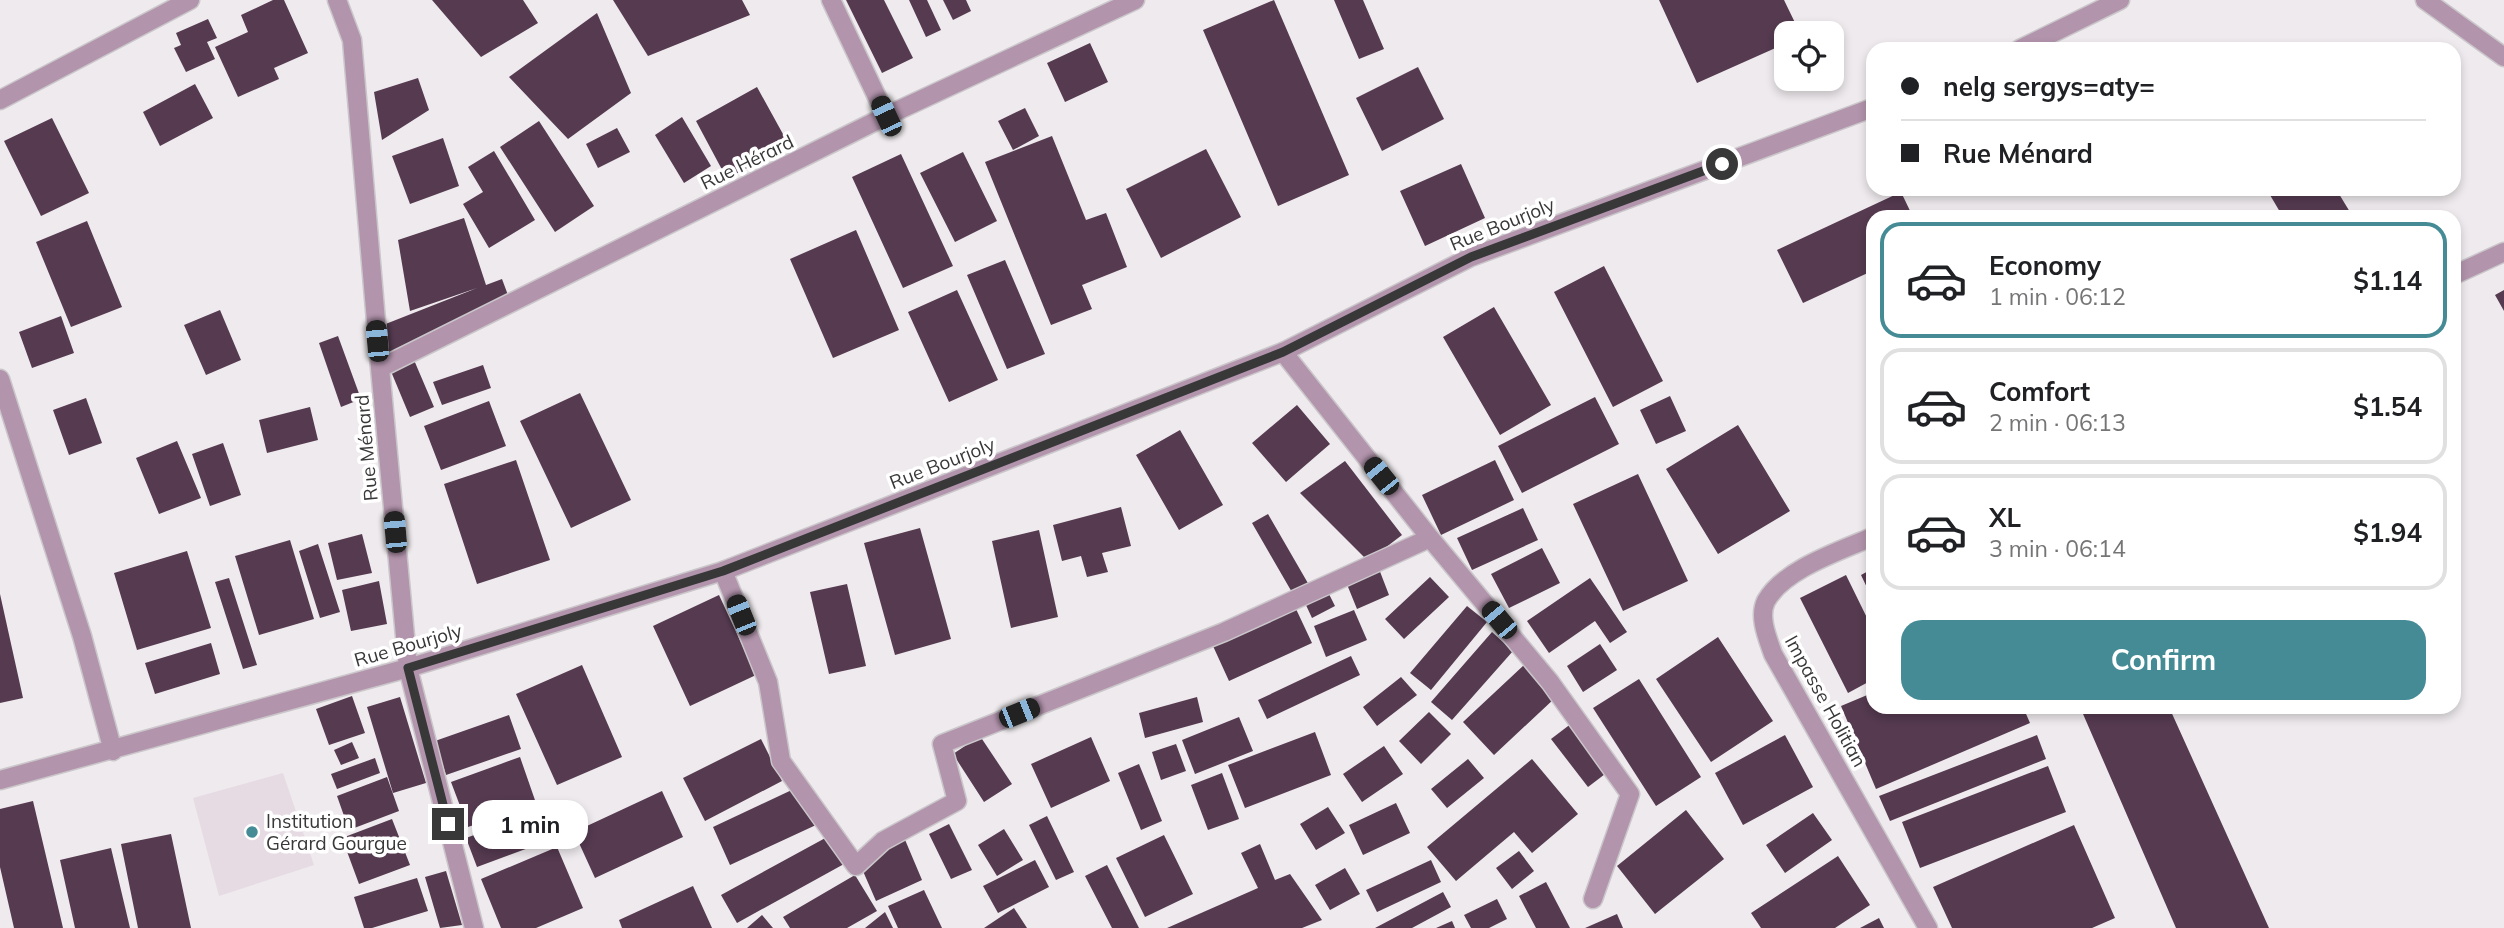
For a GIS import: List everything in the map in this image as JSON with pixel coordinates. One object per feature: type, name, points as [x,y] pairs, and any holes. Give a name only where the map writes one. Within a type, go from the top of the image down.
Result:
[{"type":"street","points":[[0,100],[190,0]]},
{"type":"street","name":"Rue Ménard","points":[[337,0],[352,40],[408,668],[474,928]]},
{"type":"street","points":[[831,0],[886,116]]},
{"type":"street","name":"Rue Hérard","points":[[380,368],[886,116],[1135,0]]},
{"type":"street","points":[[2034,42],[2120,0]]},
{"type":"street","points":[[2425,0],[2504,57]]},
{"type":"street","name":"Rue Bourjoly","points":[[0,780],[408,668],[723,571],[1283,352],[1471,257],[1866,110]]},
{"type":"street","points":[[2461,272],[2504,253]]},
{"type":"street","points":[[1283,352],[1430,538],[1550,682],[1630,794],[1593,900]]},
{"type":"street","points":[[0,379],[82,636],[113,751]]},
{"type":"street","points":[[723,571],[768,682],[781,761],[856,866],[883,841],[957,801],[942,744],[1224,632],[1430,538]]},
{"type":"street","name":"Impasse Holitian","points":[[1866,540],[1807,566],[1784,580],[1765,603],[1764,629],[1773,654],[1928,928]]},
{"type":"shaded area","name":"Institution Gérard Gourgue","points":[[283,773],[314,865],[219,896],[193,798]]},
{"type":"building","points":[[273,0],[284,0],[308,53],[274,68],[279,79],[238,97],[215,47],[248,32],[241,15]]},
{"type":"building","points":[[432,0],[523,0],[538,23],[481,57]]},
{"type":"building","points":[[613,0],[742,0],[750,15],[648,56]]},
{"type":"building","points":[[846,0],[884,0],[913,58],[882,73]]},
{"type":"building","points":[[909,0],[927,0],[941,30],[926,37]]},
{"type":"building","points":[[943,0],[966,0],[971,11],[953,20]]},
{"type":"building","points":[[1274,0],[1349,175],[1278,206],[1203,30]]},
{"type":"building","points":[[1334,0],[1363,0],[1384,49],[1359,59]]},
{"type":"building","points":[[1659,0],[1784,0],[1794,21],[1774,21],[1774,49],[1697,83]]},
{"type":"building","points":[[597,13],[631,93],[568,139],[509,77]]},
{"type":"building","points":[[208,19],[217,38],[207,42],[215,59],[186,72],[174,48],[181,45],[176,33]]},
{"type":"building","points":[[1090,43],[1108,82],[1065,102],[1047,63]]},
{"type":"building","points":[[1418,67],[1444,119],[1382,151],[1356,98]]},
{"type":"building","points":[[418,78],[429,110],[382,140],[374,92]]},
{"type":"building","points":[[195,84],[213,118],[160,146],[143,112]]},
{"type":"building","points":[[757,87],[789,145],[727,179],[696,121]]},
{"type":"building","points":[[1025,108],[1039,136],[1013,150],[998,121]]},
{"type":"building","points":[[682,117],[711,166],[684,183],[655,135]]},
{"type":"building","points":[[52,118],[89,193],[41,216],[4,141]]},
{"type":"building","points":[[539,121],[594,206],[555,232],[500,147]]},
{"type":"building","points":[[617,128],[630,152],[598,168],[586,144]]},
{"type":"building","points":[[1052,136],[1086,220],[1106,213],[1127,267],[1082,285],[1092,309],[1051,325],[985,162]]},
{"type":"building","points":[[443,138],[459,186],[410,204],[392,156]]},
{"type":"building","points":[[1206,149],[1241,217],[1161,258],[1126,189]]},
{"type":"building","points":[[494,151],[535,220],[489,248],[463,204],[483,192],[468,167]]},
{"type":"building","points":[[963,152],[997,221],[955,242],[920,173]]},
{"type":"building","points":[[901,154],[953,266],[903,288],[852,177]]},
{"type":"building","points":[[1461,164],[1485,218],[1425,246],[1400,191]]},
{"type":"building","points":[[1892,196],[1903,196],[1910,210],[1866,210],[1866,274],[1803,303],[1777,250]]},
{"type":"building","points":[[2271,196],[2340,196],[2349,210],[2279,210]]},
{"type":"building","points":[[464,218],[486,285],[502,279],[512,306],[389,354],[378,327],[477,288],[410,311],[398,240]]},
{"type":"building","points":[[87,221],[122,307],[71,327],[36,242]]},
{"type":"building","points":[[856,230],[899,330],[833,358],[790,259]]},
{"type":"building","points":[[1005,260],[1045,354],[1007,369],[967,275]]},
{"type":"building","points":[[1604,266],[1663,381],[1613,407],[1554,292]]},
{"type":"building","points":[[957,290],[998,380],[949,402],[908,312]]},
{"type":"building","points":[[2504,290],[2504,311],[2495,295]]},
{"type":"building","points":[[1494,307],[1551,405],[1500,435],[1443,337]]},
{"type":"building","points":[[220,310],[241,360],[206,375],[184,325]]},
{"type":"building","points":[[61,316],[74,353],[32,368],[19,332]]},
{"type":"building","points":[[338,336],[361,399],[341,407],[319,343]]},
{"type":"building","points":[[414,360],[434,407],[410,417],[390,369]]},
{"type":"building","points":[[483,365],[491,388],[442,405],[433,382]]},
{"type":"building","points":[[580,393],[631,500],[571,528],[520,421]]},
{"type":"building","points":[[1670,396],[1686,431],[1656,444],[1640,410]]},
{"type":"building","points":[[1595,397],[1619,444],[1522,493],[1498,446]]},
{"type":"building","points":[[86,398],[102,443],[69,455],[53,410]]},
{"type":"building","points":[[489,401],[506,446],[441,470],[424,426]]},
{"type":"building","points":[[1297,405],[1330,444],[1286,482],[1252,443]]},
{"type":"building","points":[[310,407],[318,440],[267,453],[259,420]]},
{"type":"building","points":[[1738,425],[1790,511],[1718,554],[1666,469]]},
{"type":"building","points":[[1180,430],[1223,505],[1179,530],[1136,455]]},
{"type":"building","points":[[177,441],[201,498],[159,514],[136,458]]},
{"type":"building","points":[[223,443],[241,495],[210,506],[192,454]]},
{"type":"building","points":[[516,460],[550,560],[477,584],[444,484]]},
{"type":"building","points":[[1495,460],[1514,500],[1441,535],[1422,495]]},
{"type":"building","points":[[1345,461],[1402,535],[1368,561],[1300,493]]},
{"type":"building","points":[[1638,474],[1688,581],[1623,611],[1573,504]]},
{"type":"building","points":[[1121,507],[1131,546],[1102,553],[1108,572],[1087,577],[1081,556],[1062,561],[1053,525]]},
{"type":"building","points":[[1523,508],[1538,540],[1472,570],[1457,538]]},
{"type":"building","points":[[1268,514],[1309,585],[1293,594],[1252,523]]},
{"type":"building","points":[[920,528],[951,639],[895,655],[864,543]]},
{"type":"building","points":[[1039,530],[1058,617],[1011,628],[992,541]]},
{"type":"building","points":[[362,534],[372,573],[337,580],[328,543]]},
{"type":"building","points":[[290,540],[314,619],[259,635],[235,556]]},
{"type":"building","points":[[318,544],[340,612],[320,618],[299,551]]},
{"type":"building","points":[[1542,548],[1560,583],[1509,608],[1491,574]]},
{"type":"building","points":[[187,551],[211,628],[137,650],[114,573]]},
{"type":"building","points":[[1379,569],[1389,595],[1357,609],[1346,582]]},
{"type":"building","points":[[1866,572],[1866,585],[1861,575]]},
{"type":"building","points":[[1846,575],[1866,616],[1866,683],[1848,693],[1800,598]]},
{"type":"building","points":[[1430,577],[1449,597],[1404,639],[1385,619]]},
{"type":"building","points":[[229,578],[257,665],[243,669],[215,582]]},
{"type":"building","points":[[1590,578],[1627,632],[1610,643],[1595,621],[1549,653],[1527,621]]},
{"type":"building","points":[[379,581],[387,624],[351,631],[342,590]]},
{"type":"building","points":[[847,584],[866,666],[829,674],[810,592]]},
{"type":"building","points":[[1328,592],[1335,606],[1312,618],[1305,603]]},
{"type":"building","points":[[0,594],[23,698],[0,703]]},
{"type":"building","points":[[719,595],[756,675],[690,706],[653,626]]},
{"type":"building","points":[[1467,606],[1487,622],[1431,690],[1410,673]]},
{"type":"building","points":[[1296,609],[1312,643],[1229,681],[1213,646]]},
{"type":"building","points":[[1354,610],[1367,640],[1326,657],[1314,626]]},
{"type":"building","points":[[1492,632],[1513,651],[1452,720],[1431,702]]},
{"type":"building","points":[[1718,637],[1773,721],[1711,762],[1656,679]]},
{"type":"building","points":[[211,643],[220,674],[155,694],[145,663]]},
{"type":"building","points":[[1600,644],[1617,670],[1583,692],[1567,666]]},
{"type":"building","points":[[1351,656],[1360,675],[1267,719],[1258,700]]},
{"type":"building","points":[[582,665],[622,757],[557,785],[516,694]]},
{"type":"building","points":[[1524,665],[1555,698],[1494,755],[1463,722]]},
{"type":"building","points":[[1401,677],[1417,695],[1377,726],[1363,707]]},
{"type":"building","points":[[1639,679],[1701,777],[1656,806],[1593,708]]},
{"type":"building","points":[[352,696],[365,733],[329,745],[316,709]]},
{"type":"building","points":[[1866,696],[1866,714],[2026,714],[2030,723],[1876,789],[1841,706]]},
{"type":"building","points":[[400,697],[426,783],[393,793],[367,707]]},
{"type":"building","points":[[1197,697],[1203,722],[1145,738],[1139,713]]},
{"type":"building","points":[[1429,712],[1451,734],[1421,764],[1399,741]]},
{"type":"building","points":[[2083,714],[2172,714],[2269,928],[2176,928]]},
{"type":"building","points":[[509,715],[521,749],[446,775],[435,741]]},
{"type":"building","points":[[1239,717],[1253,751],[1195,774],[1182,740]]},
{"type":"building","points":[[1572,723],[1609,771],[1588,787],[1551,739]]},
{"type":"building","points":[[1315,732],[1331,775],[1245,808],[1228,765]]},
{"type":"building","points":[[1785,735],[1813,787],[1743,825],[1715,773]]},
{"type":"building","points":[[2037,735],[2046,759],[1890,821],[1879,796]]},
{"type":"building","points":[[980,736],[1012,784],[984,802],[953,754]]},
{"type":"building","points":[[1091,737],[1110,781],[1051,808],[1031,764]]},
{"type":"building","points":[[761,739],[782,781],[705,821],[683,778]]},
{"type":"building","points":[[352,742],[359,758],[341,765],[334,750]]},
{"type":"building","points":[[1176,744],[1186,771],[1161,780],[1152,752]]},
{"type":"building","points":[[1384,746],[1403,774],[1362,802],[1343,774]]},
{"type":"building","points":[[520,757],[536,803],[468,827],[451,782]]},
{"type":"building","points":[[375,758],[380,773],[337,789],[331,774]]},
{"type":"building","points":[[1468,759],[1484,778],[1447,808],[1431,789]]},
{"type":"building","points":[[1532,759],[1578,814],[1532,853],[1514,832],[1456,881],[1427,847]]},
{"type":"building","points":[[1139,764],[1162,821],[1141,830],[1118,773]]},
{"type":"building","points":[[2048,766],[2066,812],[1920,868],[1902,822]]},
{"type":"building","points":[[1222,773],[1239,819],[1208,830],[1191,785]]},
{"type":"building","points":[[387,777],[399,811],[349,830],[337,796]]},
{"type":"building","points":[[796,788],[816,825],[730,865],[713,827]]},
{"type":"building","points":[[662,791],[683,837],[595,878],[574,832]]},
{"type":"building","points":[[33,801],[63,928],[14,928],[0,867],[0,809]]},
{"type":"building","points":[[1396,803],[1410,833],[1363,855],[1349,825]]},
{"type":"building","points":[[550,807],[561,836],[477,867],[466,838]]},
{"type":"building","points":[[1328,807],[1345,833],[1316,850],[1300,824]]},
{"type":"building","points":[[1686,810],[1724,859],[1655,914],[1617,866]]},
{"type":"building","points":[[1813,813],[1832,840],[1785,873],[1766,845]]},
{"type":"building","points":[[1047,816],[1074,872],[1056,880],[1029,825]]},
{"type":"building","points":[[392,819],[410,865],[359,884],[342,838]]},
{"type":"building","points":[[949,824],[972,870],[951,879],[929,834]]},
{"type":"building","points":[[2074,825],[2115,918],[2092,928],[1952,928],[1933,887]]},
{"type":"building","points":[[1004,829],[1023,860],[997,876],[978,845]]},
{"type":"building","points":[[171,834],[191,928],[138,928],[121,844]]},
{"type":"building","points":[[903,835],[922,880],[876,901],[856,855]]},
{"type":"building","points":[[1164,835],[1193,894],[1145,917],[1116,858]]},
{"type":"building","points":[[829,836],[844,864],[737,923],[721,895]]},
{"type":"building","points":[[1260,844],[1275,880],[1290,874],[1322,920],[1302,928],[1167,928],[1258,888],[1241,853]]},
{"type":"building","points":[[557,847],[583,908],[536,928],[501,928],[481,879]]},
{"type":"building","points":[[111,848],[130,928],[75,928],[60,860]]},
{"type":"building","points":[[1519,851],[1534,871],[1512,889],[1496,868]]},
{"type":"building","points":[[1838,856],[1870,905],[1835,928],[1761,928],[1751,913]]},
{"type":"building","points":[[1035,860],[1049,887],[998,913],[983,886]]},
{"type":"building","points":[[1431,860],[1441,882],[1377,912],[1366,890]]},
{"type":"building","points":[[1107,865],[1139,928],[1112,928],[1085,876]]},
{"type":"building","points":[[1345,868],[1360,894],[1330,910],[1315,885]]},
{"type":"building","points":[[446,871],[462,925],[440,928],[425,877]]},
{"type":"building","points":[[855,875],[877,911],[847,928],[790,928],[783,917]]},
{"type":"building","points":[[417,878],[428,911],[364,928],[354,897]]},
{"type":"building","points":[[1546,882],[1570,928],[1536,928],[1519,896]]},
{"type":"building","points":[[693,886],[712,928],[622,928],[619,920]]},
{"type":"building","points":[[924,890],[942,928],[898,928],[888,906]]},
{"type":"building","points":[[1443,892],[1451,907],[1412,928],[1375,928]]},
{"type":"building","points":[[1497,899],[1507,919],[1489,928],[1471,928],[1464,915]]},
{"type":"building","points":[[1014,908],[1027,928],[984,928]]},
{"type":"building","points":[[885,912],[893,928],[865,928]]},
{"type":"building","points":[[1617,914],[1623,928],[1585,928]]},
{"type":"building","points":[[762,915],[773,928],[747,928]]},
{"type":"building","points":[[1879,918],[1884,928],[1860,928]]},
{"type":"building","points":[[1452,921],[1455,928],[1436,928]]},
{"type":"place","name":"Institution Gérard Gourgue","points":[[252,832]]},
{"type":"route","points":[[448,824],[408,668],[723,571],[1283,352],[1471,257],[1722,164]]}]
